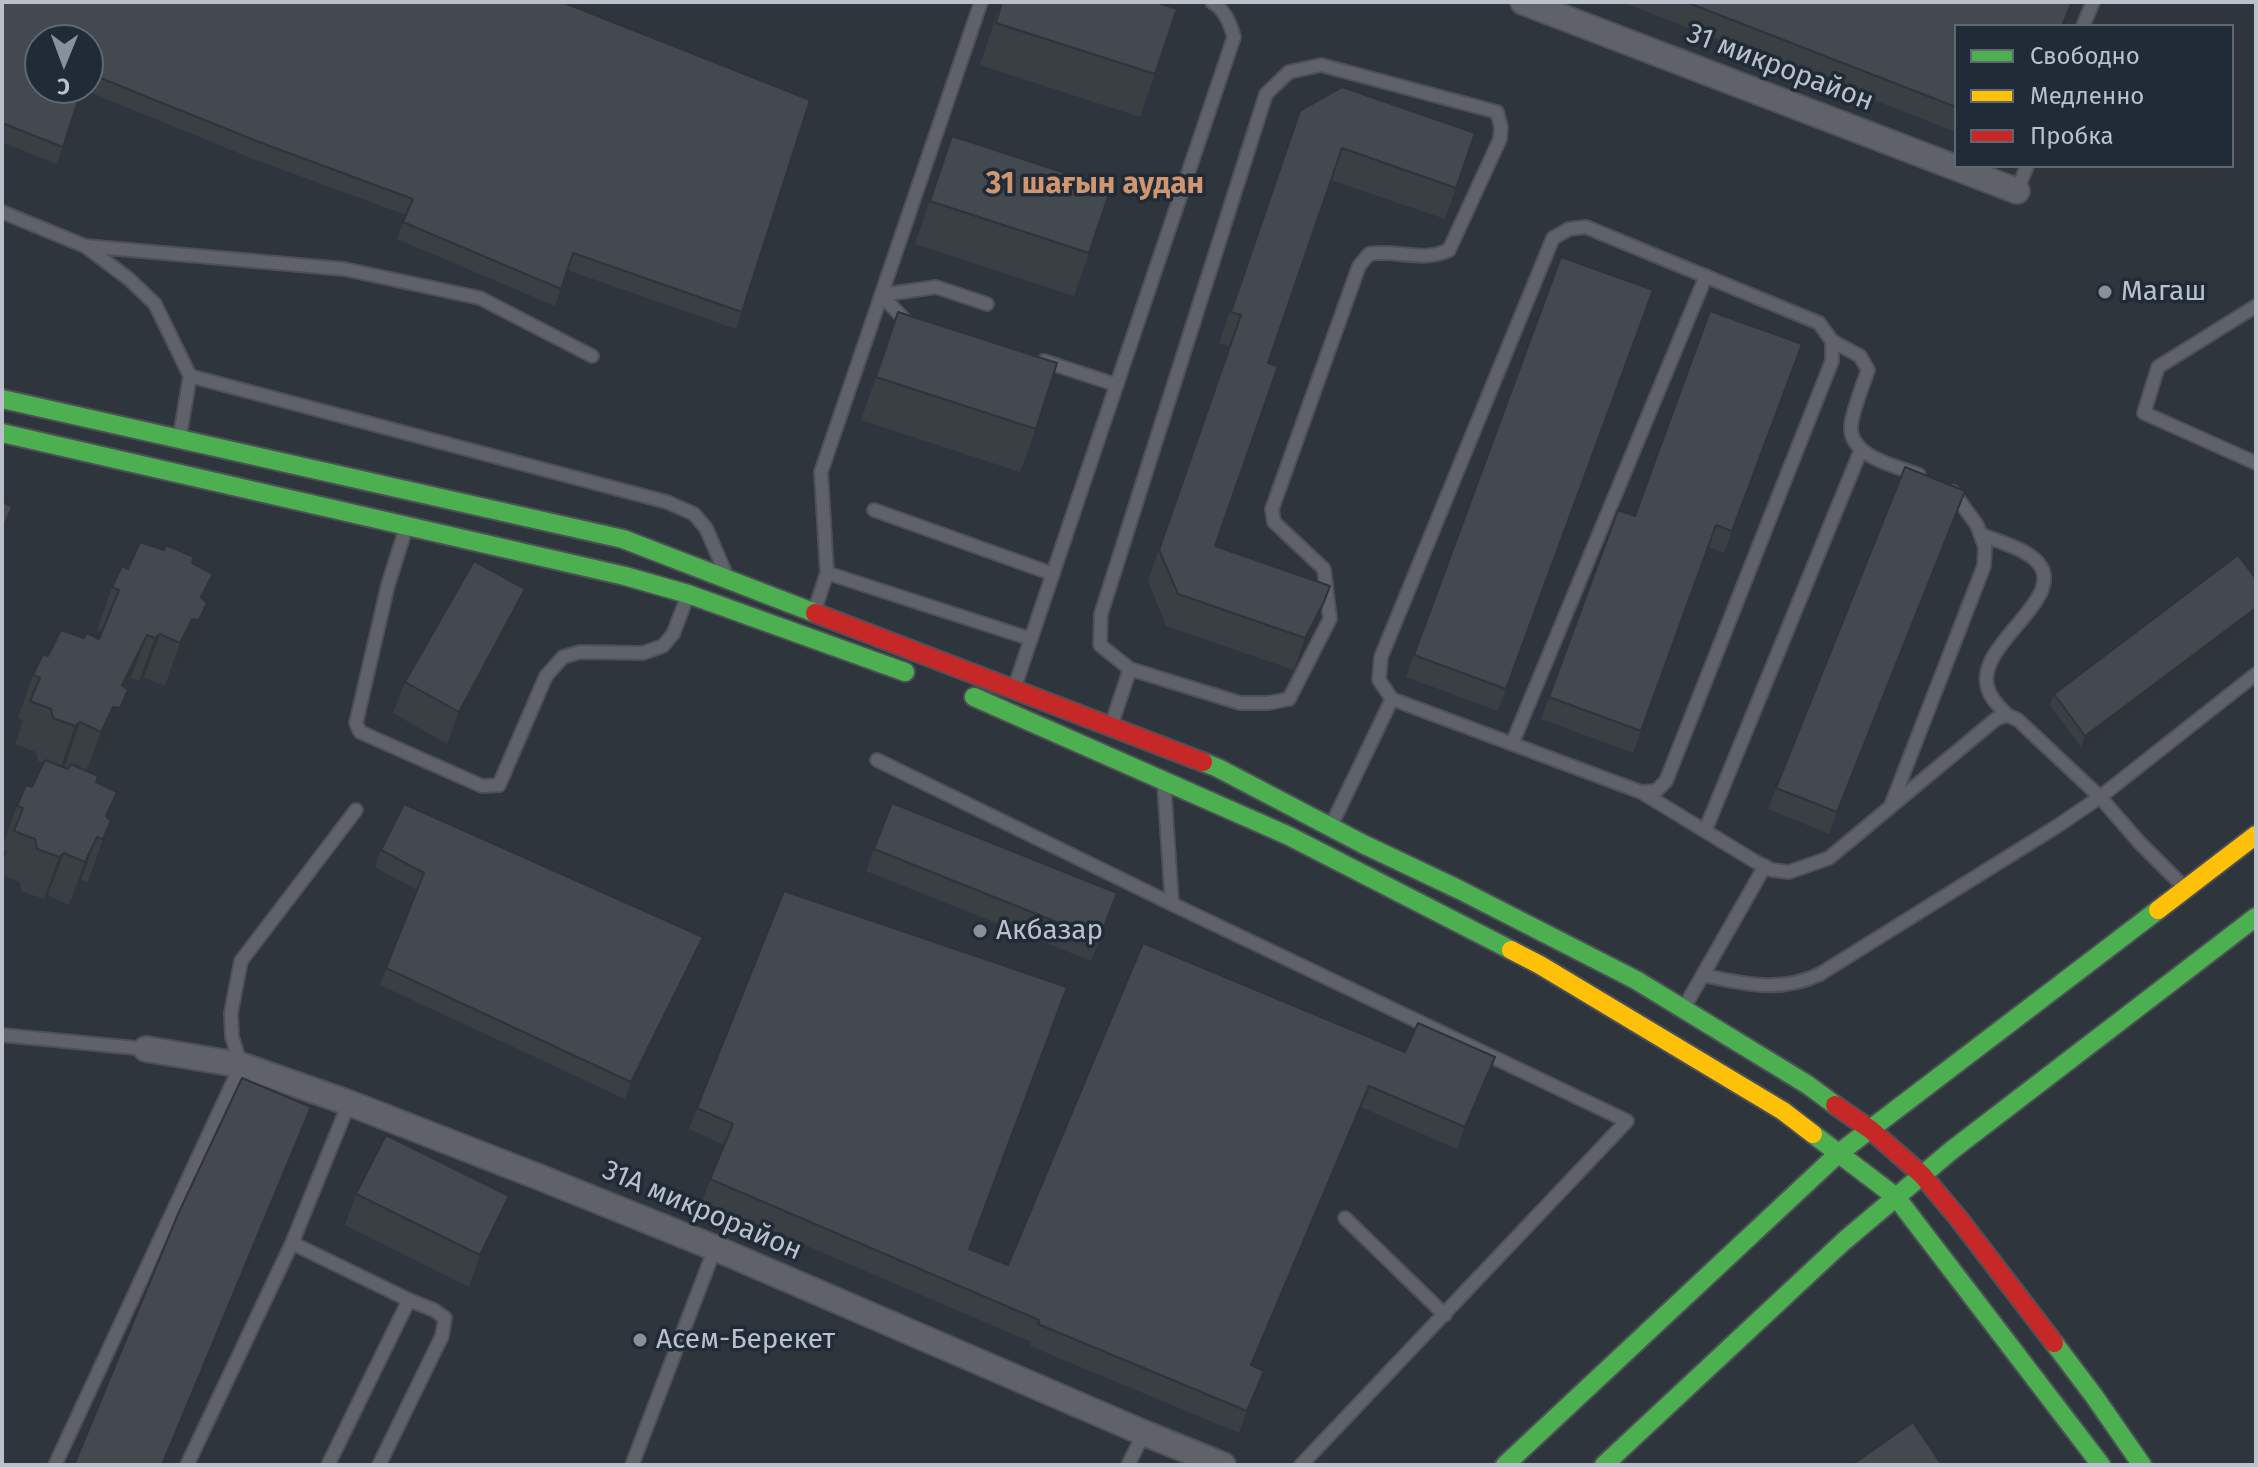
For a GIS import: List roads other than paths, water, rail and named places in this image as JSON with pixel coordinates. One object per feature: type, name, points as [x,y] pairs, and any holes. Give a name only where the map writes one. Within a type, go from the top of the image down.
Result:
[{"type":"street","name":"31 микрорайон","points":[[1523,2],[1954,167]]},
{"type":"street","name":"31 микрорайон","points":[[1957,168],[2017,191]]},
{"type":"street","points":[[2,399],[623,539],[1218,768],[1636,980],[1808,1085],[1871,1130],[1922,1175],[1959,1219],[2094,1396],[2142,1465]]},
{"type":"street","points":[[2,433],[625,576],[688,594],[919,677]]},
{"type":"street","points":[[962,692],[1289,836],[1540,965],[1783,1111],[1896,1197],[2093,1463]]},
{"type":"street","points":[[1505,1465],[1839,1153],[2256,835]]},
{"type":"street","points":[[1604,1465],[1844,1241],[1922,1175],[2256,917]]},
{"type":"street","name":"31А микрорайон","points":[[146,1049],[241,1065],[349,1103],[715,1248],[1223,1465]]},
{"type":"lane","points":[[814,612],[827,573],[821,472],[981,2]]},
{"type":"lane","points":[[1014,689],[1234,37],[1229,20],[1212,2]]},
{"type":"lane","points":[[2084,24],[2093,2]]},
{"type":"lane","points":[[1321,65],[1497,112],[1500,139],[1449,250],[1437,256],[1382,251],[1369,254],[1359,266],[1272,509],[1274,522],[1324,569],[1330,619],[1289,699],[1240,703],[1130,669],[1100,645],[1101,614],[1266,94],[1289,72],[1321,65]]},
{"type":"lane","points":[[2017,191],[2026,168]]},
{"type":"lane","points":[[2,212],[85,246],[129,279],[155,304],[190,376],[179,439]]},
{"type":"lane","points":[[1932,480],[1861,450],[1854,441],[1851,426],[1868,370],[1860,356],[1832,341],[1819,323],[1586,227],[1569,229],[1553,238],[1381,657],[1379,680],[1392,699],[1641,792],[1772,870],[1789,872],[1829,858],[1996,719],[2007,715]]},
{"type":"lane","points":[[85,246],[344,269],[480,298],[592,356]]},
{"type":"lane","points":[[1512,744],[1706,276]]},
{"type":"lane","points":[[881,295],[936,287],[987,304]]},
{"type":"lane","points":[[881,295],[917,333]]},
{"type":"lane","points":[[2256,306],[2158,367],[2144,413],[2256,463]]},
{"type":"lane","points":[[1641,792],[1656,791],[1666,781],[1832,361],[1832,341]]},
{"type":"lane","points":[[1040,360],[1117,385]]},
{"type":"lane","points":[[190,376],[667,502],[694,514],[706,528],[728,579]]},
{"type":"lane","points":[[1705,831],[1861,450]]},
{"type":"lane","points":[[1891,806],[1984,566],[1985,547],[1977,525],[1946,485]]},
{"type":"lane","points":[[874,510],[1053,574]]},
{"type":"lane","points":[[407,524],[388,585],[356,723],[360,732],[482,786],[499,785],[546,676],[563,657],[580,652],[643,653],[663,646],[673,634],[688,594]]},
{"type":"lane","points":[[1980,534],[2030,555],[2044,575],[2042,594],[1996,650],[1988,668],[1986,682],[1991,697],[2007,715],[2018,720],[2100,797],[2186,889]]},
{"type":"lane","points":[[827,573],[1031,639]]},
{"type":"lane","points":[[1111,726],[1130,669]]},
{"type":"lane","points":[[1703,975],[1764,986],[1805,981],[2059,825],[2100,797],[2256,674]]},
{"type":"lane","points":[[1331,827],[1392,699]]},
{"type":"lane","points":[[877,760],[1627,1121],[1301,1465]]},
{"type":"lane","points":[[1164,781],[1172,904]]},
{"type":"lane","points":[[55,1465],[241,1065],[232,1037],[231,1013],[241,961],[356,810]]},
{"type":"lane","points":[[1684,1009],[1765,866]]},
{"type":"lane","points":[[2,1035],[146,1049]]},
{"type":"lane","points":[[187,1465],[292,1243],[349,1103]]},
{"type":"lane","points":[[1345,1218],[1445,1315]]},
{"type":"lane","points":[[292,1243],[445,1318],[442,1336],[379,1465]]},
{"type":"lane","points":[[632,1465],[715,1248]]},
{"type":"lane","points":[[328,1465],[409,1300]]},
{"type":"lane","points":[[1128,1465],[1144,1433]]},
{"type":"place","name":"Магаш","points":[[2105,292]]},
{"type":"place","name":"Акбазар","points":[[980,931]]},
{"type":"place","name":"Асем-Берекет","points":[[640,1340]]},
{"type":"district","name":"31 шағын аудан","points":[[1095,185]]}]
